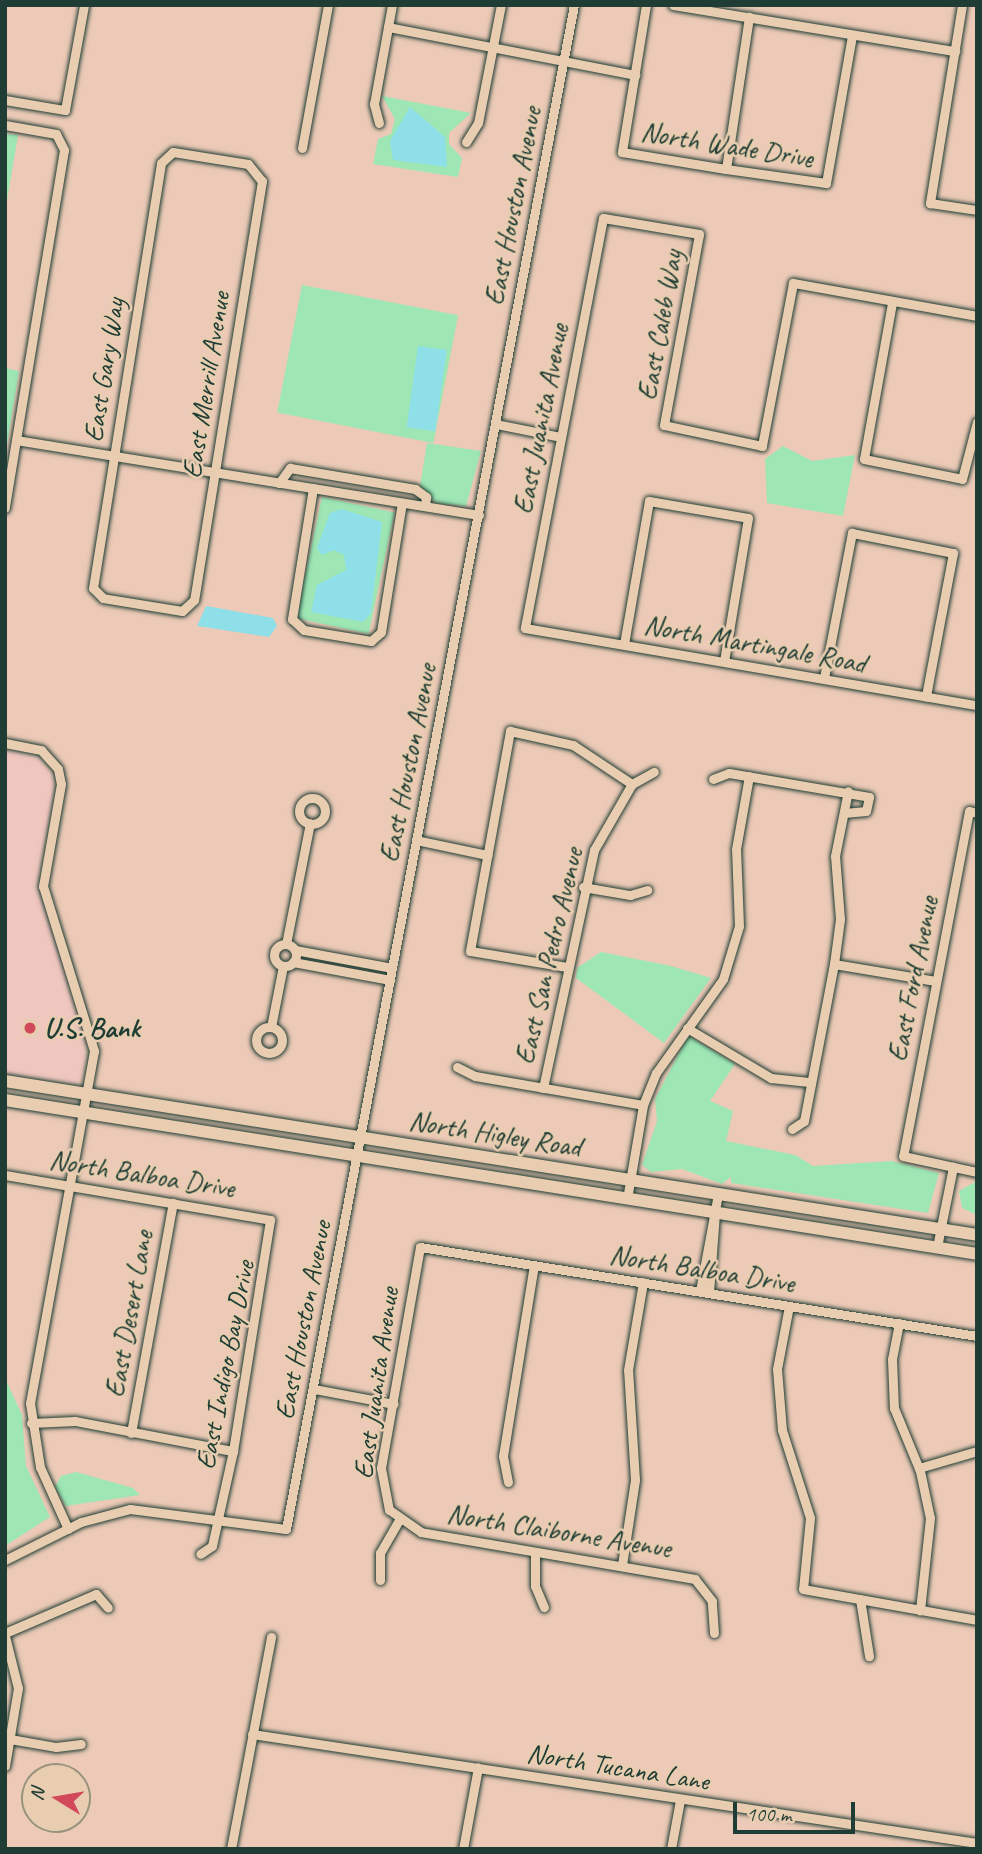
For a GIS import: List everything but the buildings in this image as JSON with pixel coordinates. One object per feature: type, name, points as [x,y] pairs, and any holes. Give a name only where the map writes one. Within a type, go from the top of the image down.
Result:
[{"type":"main road","name":"North Higley Road","points":[[5,1081],[87,1104],[356,1156],[977,1254]]},
{"type":"main road","name":"North Higley Road","points":[[5,1100],[87,1104],[360,1138],[977,1234]]},
{"type":"street","points":[[5,100],[65,110],[84,5]]},
{"type":"street","points":[[302,148],[328,5]]},
{"type":"street","points":[[379,123],[374,104],[392,5]]},
{"type":"street","points":[[466,142],[478,123],[501,5]]},
{"type":"street","name":"East Houston Avenue","points":[[219,1517],[286,1529],[574,5]]},
{"type":"street","points":[[388,27],[635,75],[646,5]]},
{"type":"street","points":[[673,5],[955,51]]},
{"type":"street","points":[[962,5],[930,203],[977,210]]},
{"type":"street","points":[[726,169],[749,17]]},
{"type":"street","name":"North Wade Drive","points":[[635,75],[622,152],[826,183],[852,35]]},
{"type":"street","points":[[5,125],[64,140],[5,508]]},
{"type":"street","name":"East Gary Way","points":[[190,611],[97,593],[113,456],[166,154],[255,167]]},
{"type":"street","name":"East Merrill Avenue","points":[[190,611],[262,181],[255,167]]},
{"type":"street","name":"East Juanita Avenue","points":[[525,628],[603,218],[699,234]]},
{"type":"street","name":"East Caleb Way","points":[[699,234],[664,425],[762,446],[793,283],[892,303]]},
{"type":"street","points":[[977,316],[892,303],[864,459],[962,480],[977,422]]},
{"type":"street","points":[[496,424],[561,437]]},
{"type":"street","points":[[16,440],[478,515]]},
{"type":"street","points":[[279,483],[290,468],[415,489],[426,497],[425,506]]},
{"type":"street","points":[[313,488],[292,619],[297,625],[377,639],[402,503]]},
{"type":"street","points":[[624,645],[649,501],[748,518],[724,661]]},
{"type":"street","points":[[824,678],[852,533],[953,553],[926,696]]},
{"type":"street","name":"North Martingale Road","points":[[525,628],[977,705]]},
{"type":"street","points":[[567,967],[470,951],[510,732],[573,745],[632,784]]},
{"type":"street","points":[[5,743],[41,750],[58,769],[61,784],[43,886],[93,1038],[87,1104],[35,1368],[31,1423],[40,1467],[68,1529]]},
{"type":"street","name":"East San Pedro Avenue","points":[[542,1088],[583,887],[611,814],[632,784],[654,772]]},
{"type":"street","points":[[713,779],[749,776],[866,794],[869,805],[859,814],[844,813]]},
{"type":"street","points":[[627,1199],[643,1105],[656,1073],[723,979],[738,926],[736,849],[749,776]]},
{"type":"street","points":[[792,1129],[804,1121],[809,1082],[834,964],[841,919],[835,856],[848,791]]},
{"type":"street","name":"East Ford Avenue","points":[[953,1167],[903,1156],[936,981],[973,812]]},
{"type":"street","points":[[293,961],[290,947],[310,823]]},
{"type":"street","points":[[416,840],[487,855]]},
{"type":"street","points":[[583,887],[630,895],[648,890]]},
{"type":"street","points":[[271,1027],[283,965],[274,953],[290,947],[392,968]]},
{"type":"street","points":[[283,965],[293,961],[390,980]]},
{"type":"street","points":[[834,964],[936,981]]},
{"type":"street","points":[[687,1028],[771,1078],[809,1082]]},
{"type":"street","points":[[457,1067],[475,1076],[643,1105]]},
{"type":"street","points":[[937,1248],[953,1167],[977,1172]]},
{"type":"street","name":"North Balboa Drive","points":[[5,1175],[270,1220]]},
{"type":"street","points":[[704,1292],[718,1194]]},
{"type":"street","name":"East Desert Lane","points":[[131,1433],[173,1203]]},
{"type":"street","name":"East Indigo Bay Drive","points":[[200,1554],[212,1546],[233,1451],[270,1220]]},
{"type":"street","name":"East Juanita Avenue","points":[[399,1520],[380,1483],[420,1247]]},
{"type":"street","name":"North Balboa Drive","points":[[420,1247],[977,1336]]},
{"type":"street","points":[[508,1482],[503,1456],[534,1265]]},
{"type":"street","points":[[622,1565],[635,1480],[628,1370],[643,1282]]},
{"type":"street","points":[[789,1306],[777,1369],[782,1430],[810,1518],[803,1589],[977,1620]]},
{"type":"street","points":[[899,1323],[892,1359],[894,1408],[919,1468],[931,1543],[920,1610]]},
{"type":"street","points":[[314,1389],[394,1404]]},
{"type":"street","points":[[31,1423],[75,1421],[233,1451]]},
{"type":"street","points":[[919,1468],[977,1451]]},
{"type":"street","points":[[5,1560],[68,1529],[130,1509],[219,1517]]},
{"type":"street","points":[[380,1580],[380,1553],[399,1520]]},
{"type":"street","name":"North Claiborne Avenue","points":[[399,1520],[421,1532],[695,1579],[712,1601],[714,1633]]},
{"type":"street","points":[[535,1552],[535,1586],[544,1607]]},
{"type":"street","points":[[5,1766],[18,1688],[5,1634],[96,1594],[108,1608]]},
{"type":"street","points":[[860,1599],[869,1656]]},
{"type":"street","points":[[231,1849],[271,1637]]},
{"type":"street","name":"North Tucana Lane","points":[[252,1734],[977,1843]]},
{"type":"street","points":[[10,1738],[56,1747],[81,1744]]},
{"type":"street","points":[[463,1849],[478,1768]]},
{"type":"street","points":[[671,1849],[680,1800]]},
{"type":"shaded area","points":[[5,749],[39,757],[56,781],[38,881],[86,1043],[83,1075],[75,1084],[5,1074]]},
{"type":"green space","points":[[382,96],[471,113],[449,133],[449,144],[462,158],[458,177],[373,164],[378,139],[391,134],[395,119]]},
{"type":"green space","points":[[5,134],[18,135],[5,212]]},
{"type":"green space","points":[[302,285],[458,315],[433,443],[277,413]]},
{"type":"green space","points":[[5,368],[19,371],[6,451],[5,451]]},
{"type":"green space","points":[[427,443],[481,451],[466,506],[436,503],[420,486]]},
{"type":"green space","points":[[783,446],[812,461],[855,455],[843,516],[767,503],[765,459]]},
{"type":"green space","points":[[322,497],[394,512],[369,634],[296,618]]},
{"type":"green space","points":[[601,952],[671,966],[711,978],[664,1043],[576,978],[577,968]]},
{"type":"green space","points":[[688,1036],[735,1064],[710,1101],[733,1111],[726,1141],[795,1155],[813,1166],[892,1161],[939,1173],[928,1213],[731,1183],[731,1177],[722,1184],[682,1169],[651,1172],[642,1165],[657,1121],[655,1099]]},
{"type":"green space","points":[[977,1181],[977,1215],[962,1208],[959,1191]]},
{"type":"green space","points":[[5,1378],[22,1415],[26,1466],[50,1517],[5,1546]]},
{"type":"green space","points":[[76,1472],[133,1488],[140,1495],[66,1506],[55,1487],[61,1476]]},
{"type":"water","points":[[410,107],[445,137],[447,167],[393,160],[390,141]]},
{"type":"water","points":[[418,346],[447,350],[435,431],[407,427]]},
{"type":"water","points":[[342,509],[382,522],[371,613],[363,622],[311,612],[317,585],[346,570],[344,555],[334,550],[322,555],[317,548],[330,513]]},
{"type":"water","points":[[206,606],[273,618],[277,626],[269,637],[197,626]]},
{"type":"place","name":"U.S. Bank","points":[[30,1028]]}]
